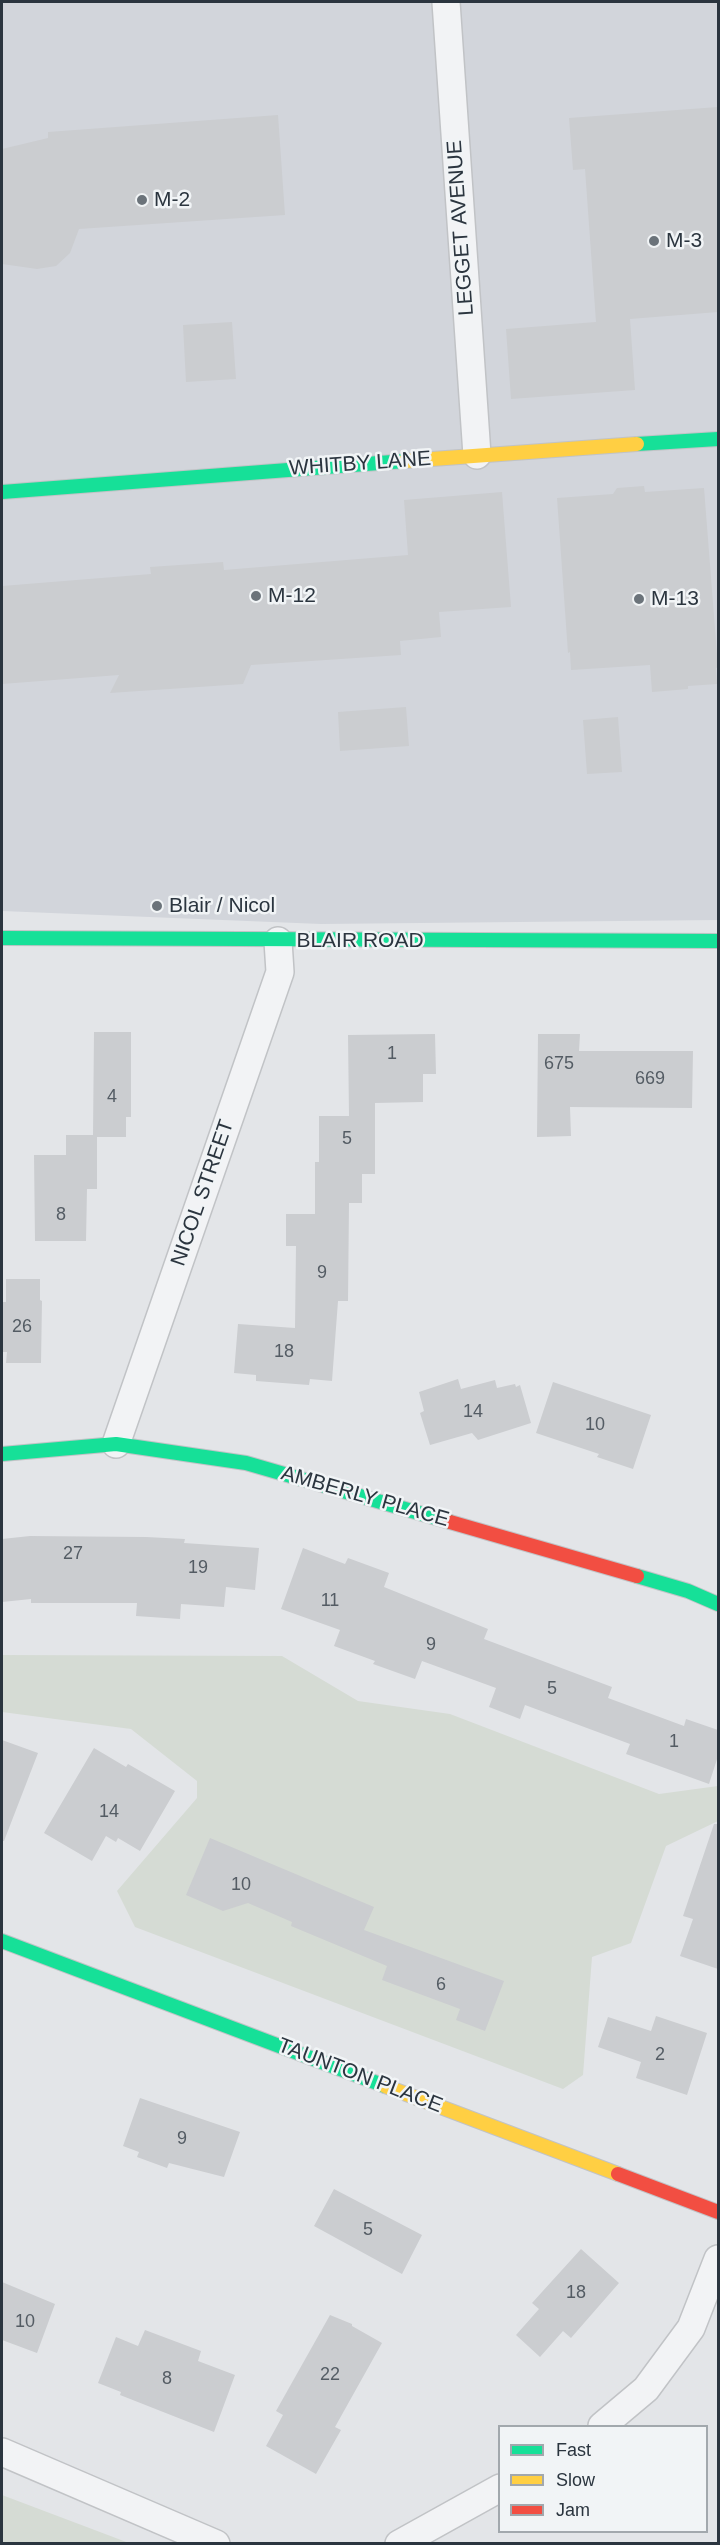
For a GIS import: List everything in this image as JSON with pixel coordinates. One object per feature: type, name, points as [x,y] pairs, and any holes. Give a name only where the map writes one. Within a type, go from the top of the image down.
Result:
[{"type":"street","name":"LEGGET AVENUE","points":[[446,2],[477,455]]},
{"type":"street","name":"WHITBY LANE","points":[[2,492],[477,455],[718,439]]},
{"type":"street","name":"BLAIR ROAD","points":[[2,938],[278,941],[718,941]]},
{"type":"street","name":"NICOL STREET","points":[[116,1444],[280,972],[278,941]]},
{"type":"street","name":"AMBERLY PLACE","points":[[2,1454],[116,1444],[246,1463],[688,1591],[718,1604]]},
{"type":"street","name":"TAUNTON PLACE","points":[[2,1941],[718,2212]]},
{"type":"street","points":[[604,2425],[646,2389],[692,2328],[718,2259]]},
{"type":"street","points":[[2,2452],[216,2544]]},
{"type":"street","points":[[399,2544],[498,2489]]},
{"type":"shaded area","points":[[2,2],[718,2],[718,920],[321,924],[2,911]]},
{"type":"shaded area","points":[[2,1655],[282,1656],[358,1701],[450,1714],[659,1794],[718,1786],[718,1821],[666,1846],[631,1943],[592,1957],[583,2075],[563,2089],[135,1927],[117,1891],[197,1798],[197,1781],[131,1729],[2,1712]]},
{"type":"shaded area","points":[[2,2495],[129,2543],[2,2543]]},
{"type":"building","name":"M-3","points":[[718,107],[718,312],[630,319],[635,390],[511,399],[506,329],[596,322],[585,169],[573,170],[569,118]]},
{"type":"building","name":"M-2","points":[[278,115],[285,215],[79,229],[70,253],[56,266],[37,269],[2,264],[2,149],[48,138],[48,132]]},
{"type":"building","points":[[232,322],[236,379],[186,382],[183,325]]},
{"type":"building","name":"M-13","points":[[644,486],[645,492],[704,488],[718,667],[716,668],[717,684],[652,692],[650,665],[571,670],[557,498],[613,494],[617,488]]},
{"type":"building","name":"M-12","points":[[502,492],[511,607],[439,612],[441,637],[400,641],[401,655],[251,665],[243,684],[110,693],[119,675],[2,684],[2,586],[151,574],[150,567],[223,562],[224,570],[408,555],[404,500]]},
{"type":"building","points":[[406,707],[409,746],[340,751],[338,712]]},
{"type":"building","points":[[618,717],[622,772],[587,774],[583,720]]},
{"type":"building","points":[[94,1032],[131,1032],[131,1117],[126,1117],[126,1137],[97,1137],[97,1189],[87,1189],[86,1241],[35,1241],[34,1155],[66,1155],[66,1135],[93,1135]]},
{"type":"building","points":[[435,1034],[436,1074],[423,1074],[423,1102],[375,1103],[375,1174],[362,1174],[362,1203],[349,1203],[348,1301],[338,1301],[332,1381],[310,1379],[309,1385],[256,1381],[256,1375],[234,1373],[238,1324],[295,1328],[296,1246],[286,1246],[286,1214],[315,1214],[315,1162],[319,1162],[319,1116],[349,1116],[348,1035]]},
{"type":"building","points":[[538,1034],[580,1034],[579,1051],[693,1051],[692,1108],[570,1107],[571,1136],[537,1137]]},
{"type":"building","points":[[6,1279],[40,1279],[41,1363],[6,1363],[7,1352],[2,1352],[2,1302],[6,1302]]},
{"type":"building","points":[[458,1379],[461,1389],[495,1380],[497,1388],[520,1385],[531,1423],[478,1440],[472,1433],[430,1445],[420,1413],[424,1411],[419,1392]]},
{"type":"building","points":[[553,1382],[651,1415],[633,1469],[597,1457],[599,1454],[536,1433]]},
{"type":"building","points":[[30,1536],[185,1539],[184,1543],[259,1548],[255,1590],[226,1587],[224,1607],[181,1604],[180,1619],[136,1616],[137,1603],[31,1603],[31,1599],[2,1602],[2,1539]]},
{"type":"building","points":[[303,1548],[345,1564],[348,1558],[389,1573],[384,1587],[488,1629],[484,1639],[612,1687],[608,1698],[684,1726],[686,1719],[718,1730],[718,1756],[709,1784],[626,1754],[630,1744],[525,1705],[520,1719],[489,1707],[496,1688],[422,1661],[415,1679],[373,1664],[375,1661],[334,1646],[340,1630],[281,1609]]},
{"type":"building","points":[[2,1740],[38,1753],[4,1841],[2,1841]]},
{"type":"building","points":[[94,1748],[126,1767],[128,1764],[175,1791],[140,1851],[118,1838],[116,1842],[106,1836],[92,1861],[44,1833]]},
{"type":"building","points":[[714,1824],[718,1824],[718,1969],[680,1956],[693,1919],[683,1916]]},
{"type":"building","points":[[210,1838],[374,1907],[364,1930],[504,1981],[485,2031],[456,2020],[460,2009],[382,1980],[387,1966],[291,1926],[292,1922],[248,1903],[223,1911],[186,1895]]},
{"type":"building","points":[[656,2016],[707,2033],[687,2095],[636,2078],[641,2062],[598,2047],[608,2017],[651,2031]]},
{"type":"building","points":[[140,2098],[240,2132],[224,2177],[169,2163],[167,2168],[137,2157],[139,2152],[123,2146]]},
{"type":"building","points":[[334,2189],[422,2235],[402,2274],[314,2226]]},
{"type":"building","points":[[581,2249],[619,2283],[571,2338],[563,2331],[540,2357],[516,2335],[539,2309],[532,2303]]},
{"type":"building","points":[[2,2282],[55,2304],[37,2353],[2,2340]]},
{"type":"building","points":[[330,2315],[352,2324],[382,2343],[335,2427],[341,2430],[316,2474],[266,2446],[283,2415],[276,2411]]},
{"type":"building","points":[[145,2330],[201,2351],[198,2361],[235,2375],[214,2432],[120,2395],[121,2392],[98,2383],[116,2337],[138,2346]]},
{"type":"traffic: fast","points":[[637,444],[718,439]]},
{"type":"traffic: fast","points":[[2,492],[405,461]]},
{"type":"traffic: fast","points":[[2,938],[718,941]]},
{"type":"traffic: fast","points":[[2,1454],[116,1444],[246,1463],[450,1522]]},
{"type":"traffic: fast","points":[[637,1576],[688,1591],[718,1604]]},
{"type":"traffic: fast","points":[[2,1941],[385,2086]]},
{"type":"traffic: slow","points":[[405,461],[637,444]]},
{"type":"traffic: slow","points":[[385,2086],[618,2174]]},
{"type":"traffic: jam","points":[[450,1522],[637,1576]]},
{"type":"traffic: jam","points":[[618,2174],[718,2212]]},
{"type":"place","name":"M-2","points":[[142,200]]},
{"type":"place","name":"M-3","points":[[654,241]]},
{"type":"place","name":"M-12","points":[[256,596]]},
{"type":"place","name":"M-13","points":[[639,599]]},
{"type":"place","name":"Blair / Nicol","points":[[157,906]]}]
